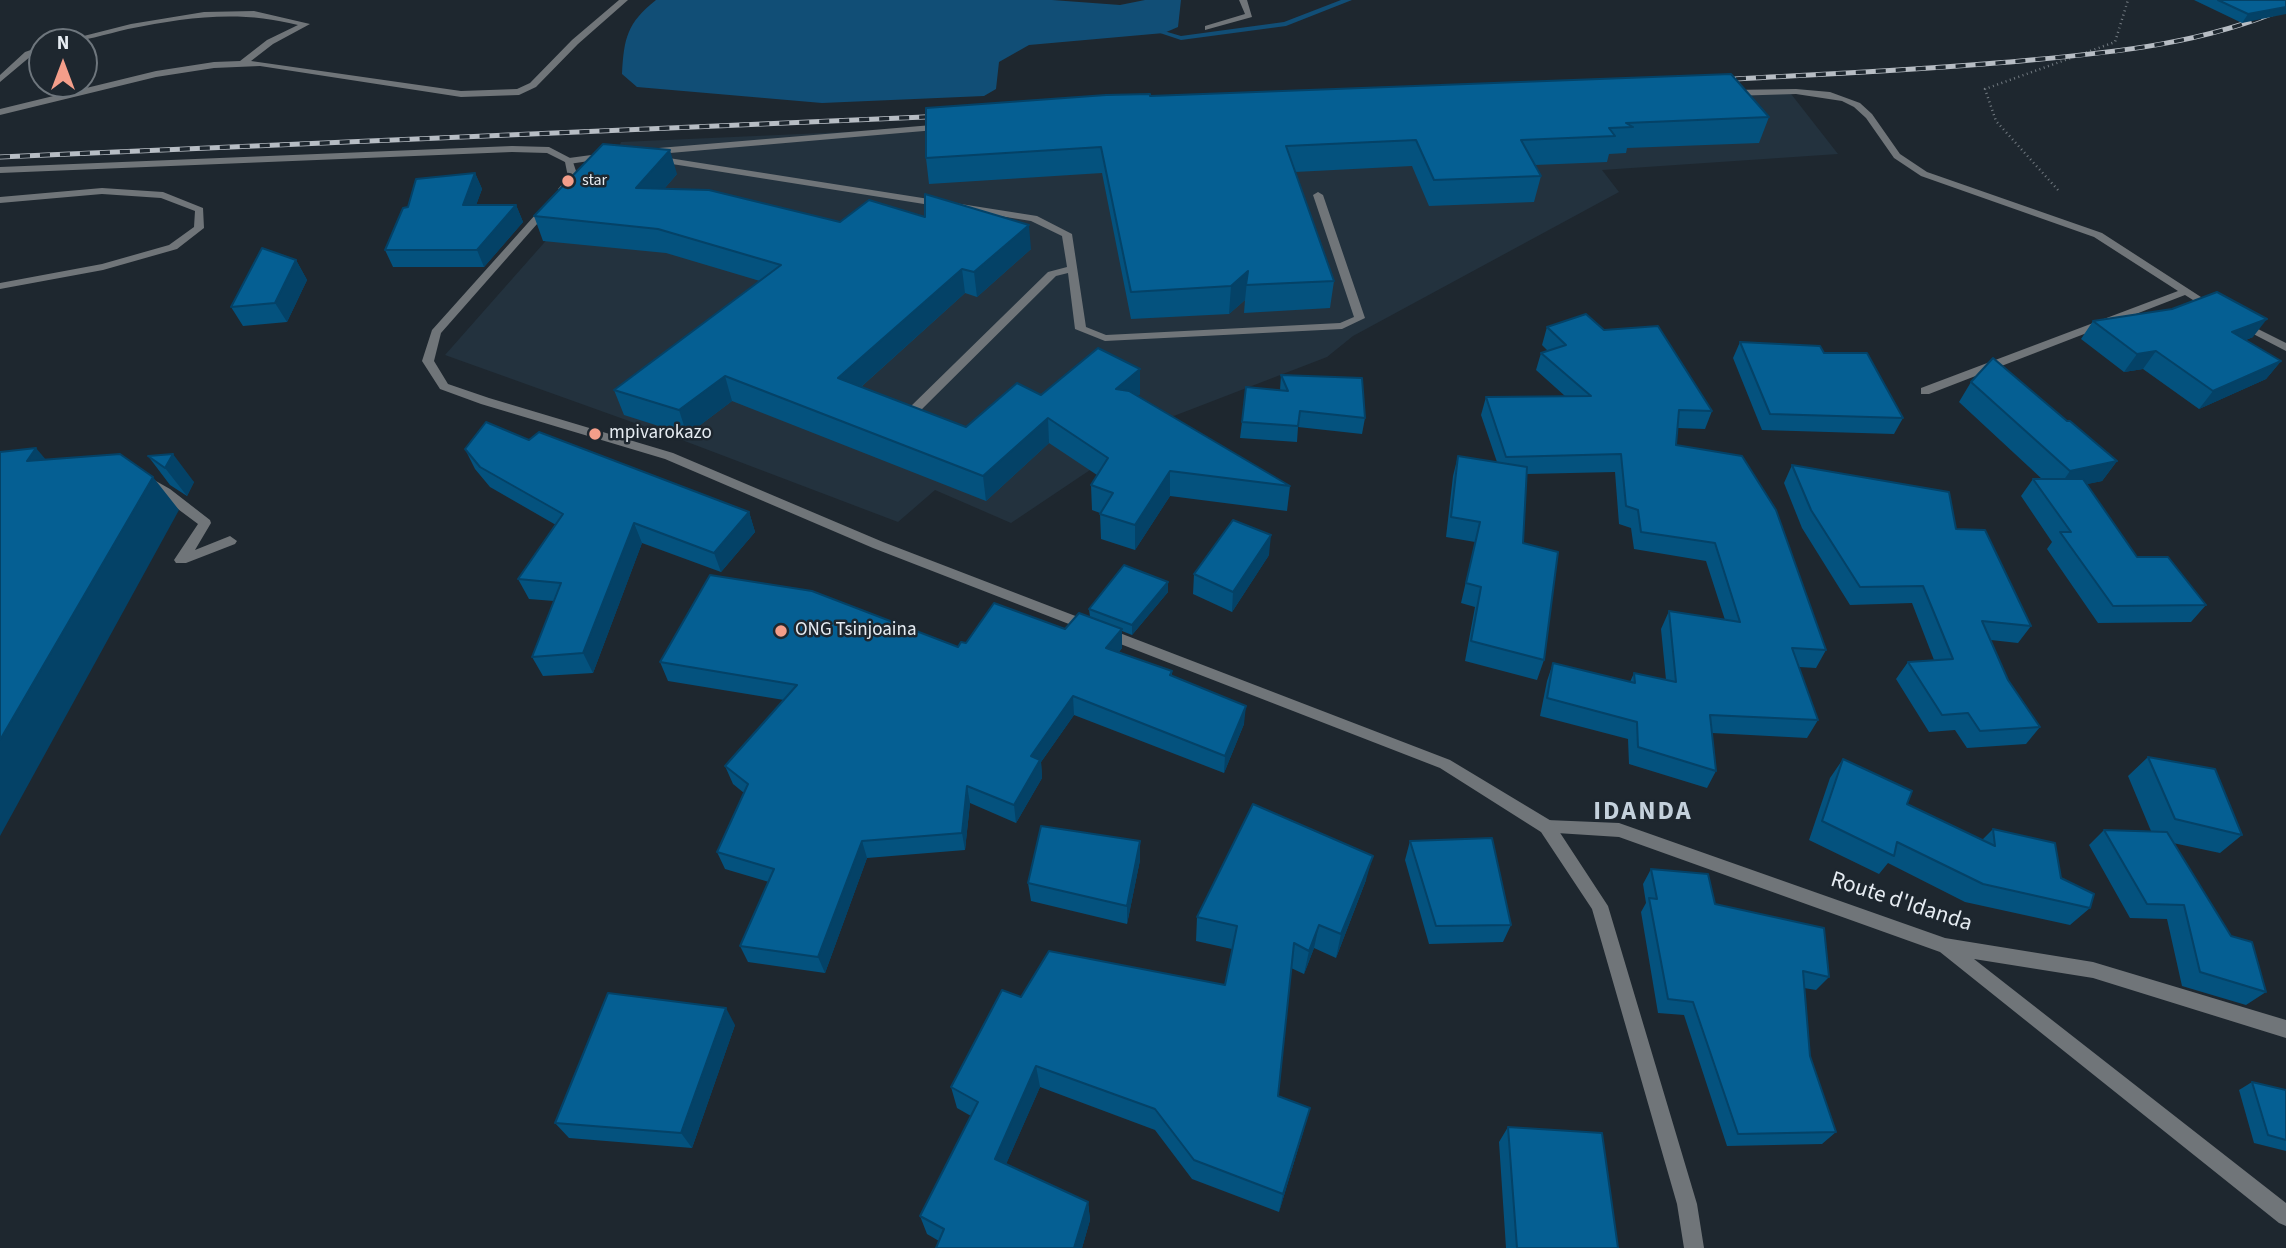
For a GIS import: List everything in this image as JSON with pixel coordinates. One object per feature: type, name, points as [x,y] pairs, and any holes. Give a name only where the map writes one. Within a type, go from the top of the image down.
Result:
[{"type":"street","points":[[0,112],[156,74],[215,65],[260,63],[461,94],[519,92],[533,85],[624,0]]},
{"type":"street","points":[[1208,28],[1249,15],[1243,0]]},
{"type":"street","points":[[98,35],[193,16],[229,13],[250,13],[306,24],[270,43],[242,64]]},
{"type":"street","points":[[0,79],[28,54]]},
{"type":"street","points":[[1718,93],[1811,93],[1857,105],[1878,128],[1898,157],[1924,174],[2098,235],[2184,292],[2218,311]]},
{"type":"street","points":[[954,126],[637,155],[1033,218],[1067,234],[1081,329],[1105,338],[1342,326],[1360,318],[1318,195]]},
{"type":"street","points":[[0,170],[512,149],[549,150],[569,161],[612,156]]},
{"type":"street","points":[[569,161],[573,177],[436,332],[428,361],[444,386],[485,401],[669,456],[878,545],[1445,764],[1547,827],[1600,906],[1687,1204],[1694,1248]]},
{"type":"street","points":[[0,200],[102,191],[163,195],[200,210],[199,228],[173,247],[103,267],[0,286]]},
{"type":"street","points":[[912,412],[1052,274],[1072,269]]},
{"type":"street","points":[[1925,391],[2184,292]]},
{"type":"street","points":[[2230,317],[2286,348]]},
{"type":"street","points":[[129,476],[141,477],[166,492],[205,523],[181,560],[230,541]]},
{"type":"street","name":"Route d'Idanda","points":[[1547,827],[1619,830],[1945,946],[2093,970],[2286,1029]]},
{"type":"street","points":[[1945,946],[2286,1216]]},
{"type":"path","points":[[2061,194],[1996,121],[1985,89],[2115,43],[2128,0]]},
{"type":"shaded area","points":[[1788,90],[1838,154],[1602,170],[1619,192],[1353,336],[1327,357],[1166,419],[1011,523],[935,490],[898,522],[682,440],[445,355],[611,167],[621,142]]},
{"type":"water","points":[[656,0],[1052,0],[1120,5],[1145,0],[1181,0],[1178,27],[1164,33],[1029,45],[999,62],[996,89],[984,96],[822,103],[637,87],[622,74],[624,50],[633,24]]},
{"type":"building","points":[[2218,0],[2286,0],[2286,7],[2248,14]]},
{"type":"building","points":[[1731,74],[1769,117],[1626,123],[1633,127],[1609,128],[1615,136],[1521,140],[1541,176],[1434,180],[1416,140],[1286,146],[1334,281],[1246,285],[1248,271],[1231,286],[1131,292],[1101,147],[926,158],[926,108],[1106,95],[1150,96]]},
{"type":"building","points":[[603,144],[670,150],[636,188],[709,190],[840,222],[869,200],[925,217],[925,194],[1029,225],[974,272],[962,269],[838,378],[966,427],[1017,383],[1041,395],[1098,348],[1140,369],[1116,389],[1129,391],[1290,486],[1170,471],[1135,525],[1100,514],[1113,493],[1091,485],[1108,458],[1048,418],[983,476],[725,376],[679,410],[614,390],[781,265],[658,229],[534,216]]},
{"type":"building","points":[[475,173],[463,205],[516,205],[477,250],[385,250],[403,208],[408,207],[416,179]]},
{"type":"building","points":[[262,248],[296,260],[275,303],[231,307]]},
{"type":"building","points":[[2217,292],[2267,319],[2232,332],[2281,361],[2213,391],[2156,351],[2137,354],[2093,321],[2172,309]]},
{"type":"building","points":[[1586,314],[1604,330],[1658,326],[1712,411],[1679,410],[1676,445],[1742,456],[1776,510],[1826,650],[1792,648],[1818,720],[1710,715],[1716,771],[1638,747],[1637,722],[1547,698],[1553,663],[1635,683],[1634,673],[1676,682],[1669,611],[1740,622],[1715,543],[1641,532],[1638,510],[1626,506],[1621,454],[1506,457],[1486,397],[1591,396],[1541,353],[1566,345],[1547,327]]},
{"type":"building","points":[[1740,342],[1820,346],[1824,353],[1867,353],[1903,418],[1770,414]]},
{"type":"building","points":[[1993,358],[2117,461],[2070,471],[1971,382]]},
{"type":"building","points":[[1281,375],[1362,378],[1365,418],[1300,411],[1298,426],[1242,422],[1246,387],[1288,391]]},
{"type":"building","points":[[486,422],[529,440],[539,432],[749,512],[714,553],[634,523],[583,653],[532,657],[561,583],[518,579],[563,514],[480,467],[465,449]]},
{"type":"building","points":[[36,448],[27,461],[120,454],[153,477],[0,740],[0,452]]},
{"type":"building","points":[[173,454],[165,468],[148,456]]},
{"type":"building","points":[[1458,456],[1527,467],[1523,543],[1558,552],[1544,660],[1471,641],[1481,587],[1466,583],[1480,522],[1451,517]]},
{"type":"building","points":[[1792,465],[1949,492],[1956,529],[1985,530],[2031,626],[1982,621],[2008,680],[2040,727],[1980,731],[1968,713],[1942,715],[1908,662],[1953,659],[1923,586],[1860,587],[1811,510]]},
{"type":"building","points":[[2033,479],[2083,479],[2137,557],[2168,557],[2206,605],[2113,606],[2060,532],[2071,532]]},
{"type":"building","points":[[1233,520],[1271,535],[1233,592],[1194,574]]},
{"type":"building","points":[[1124,565],[1168,582],[1132,625],[1089,609]]},
{"type":"building","points":[[710,575],[812,591],[958,647],[961,642],[966,643],[994,603],[1065,629],[1079,613],[1122,629],[1106,648],[1172,671],[1170,675],[1246,706],[1225,756],[1073,696],[1031,756],[1040,760],[1014,805],[967,786],[962,833],[862,841],[818,957],[740,946],[774,869],[717,852],[748,784],[725,766],[797,685],[660,662]]},
{"type":"building","points":[[2148,757],[2215,769],[2242,835],[2175,819]]},
{"type":"building","points":[[1843,759],[1912,791],[1907,804],[1995,846],[1993,829],[2055,843],[2061,878],[2094,894],[2090,908],[1983,884],[1897,842],[1894,856],[1822,821]]},
{"type":"building","points":[[1253,804],[1373,856],[1341,934],[1319,925],[1309,951],[1294,943],[1278,1096],[1310,1108],[1283,1194],[1194,1160],[1155,1109],[1036,1066],[995,1159],[1088,1202],[1074,1248],[936,1248],[944,1229],[920,1216],[978,1102],[951,1087],[1002,990],[1021,997],[1049,951],[1225,985],[1237,926],[1197,917]]},
{"type":"building","points":[[1041,826],[1140,841],[1127,906],[1028,883]]},
{"type":"building","points":[[2104,830],[2167,832],[2231,936],[2252,942],[2266,992],[2200,972],[2184,905],[2147,904]]},
{"type":"building","points":[[1492,838],[1511,925],[1436,926],[1410,841]]},
{"type":"building","points":[[1651,869],[1708,874],[1715,904],[1824,928],[1829,977],[1803,971],[1810,1056],[1836,1132],[1738,1134],[1693,1002],[1668,999],[1649,898],[1657,899]]},
{"type":"building","points":[[608,993],[726,1008],[681,1133],[555,1123]]},
{"type":"building","points":[[2252,1082],[2286,1090],[2286,1140],[2268,1135]]},
{"type":"building","points":[[1508,1127],[1602,1133],[1618,1248],[1517,1248]]},
{"type":"waterway","points":[[1164,33],[1181,38],[1286,24],[1348,0]]},
{"type":"railway","points":[[1716,80],[1952,66],[2096,53],[2192,38],[2224,30],[2286,8]]},
{"type":"railway","points":[[0,157],[947,116]]},
{"type":"place","name":"star","points":[[568,181]]},
{"type":"place","name":"mpivarokazo","points":[[595,434]]},
{"type":"place","name":"ONG Tsinjoaina","points":[[781,631]]},
{"type":"district","name":"IDANDA","points":[[1643,813]]}]
